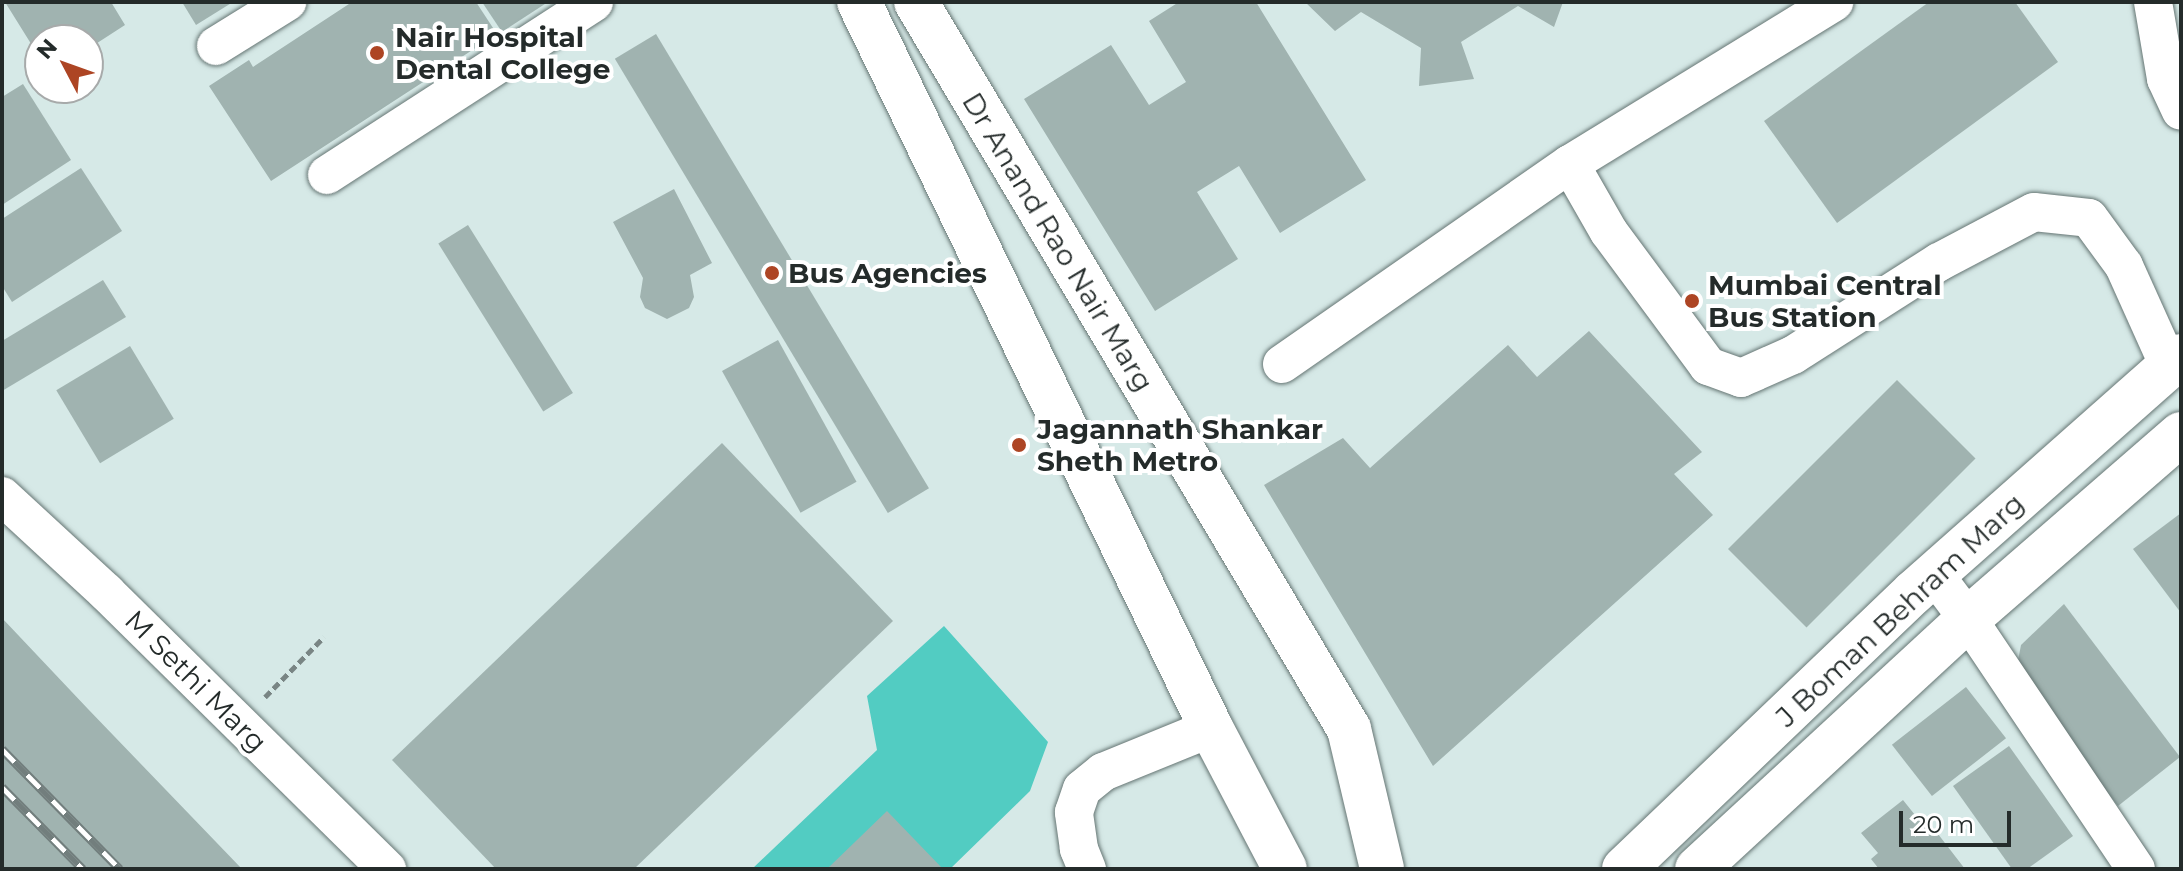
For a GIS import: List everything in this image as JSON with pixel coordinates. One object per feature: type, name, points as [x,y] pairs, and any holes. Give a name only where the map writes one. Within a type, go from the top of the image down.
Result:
[{"type":"main road","points":[[859,2],[1211,728],[1285,869]]},
{"type":"main road","name":"Dr Anand Rao Nair Marg","points":[[916,2],[1349,729],[1382,869]]},
{"type":"main road","name":"J Boman Behram Marg","points":[[1624,869],[1934,574],[2175,361]]},
{"type":"main road","name":"J Boman Behram Marg","points":[[1697,869],[1968,619],[2181,434]]},
{"type":"street","points":[[216,46],[287,2]]},
{"type":"street","points":[[327,175],[594,2]]},
{"type":"street","points":[[1282,364],[1570,164],[1834,2]]},
{"type":"street","points":[[2153,2],[2166,79],[2181,111]]},
{"type":"street","points":[[1570,164],[1609,232],[1708,366],[1741,378],[1793,355],[1939,262],[2034,212],[2089,218],[2124,266],[2175,361]]},
{"type":"street","name":"M Sethi Marg","points":[[2,496],[387,869]]},
{"type":"street","points":[[1934,574],[1968,619],[2136,869]]},
{"type":"street","points":[[1087,869],[1079,849],[1074,812],[1082,789],[1103,772],[1211,728]]},
{"type":"path","points":[[239,723],[324,637]]},
{"type":"shaded area","points":[[944,626],[1048,742],[1030,791],[950,869],[752,869],[877,750],[867,696]]},
{"type":"building","points":[[5,2],[111,2],[125,25],[104,39],[104,24],[24,24],[24,33]]},
{"type":"building","points":[[182,2],[233,2],[196,25]]},
{"type":"building","points":[[352,2],[476,2],[497,34],[271,181],[209,86],[249,60],[253,67]]},
{"type":"building","points":[[482,2],[548,2],[502,32]]},
{"type":"building","points":[[1179,2],[1256,2],[1366,180],[1280,233],[1239,166],[1197,192],[1238,259],[1155,311],[1024,99],[1111,45],[1149,105],[1186,82],[1149,21]]},
{"type":"building","points":[[1305,2],[1563,2],[1554,27],[1518,6],[1461,42],[1474,79],[1419,86],[1421,48],[1361,12],[1335,31]]},
{"type":"building","points":[[1929,2],[2015,2],[2058,62],[1837,223],[1764,121]]},
{"type":"building","name":"Bus Agencies","points":[[656,34],[929,488],[888,513],[615,59]]},
{"type":"building","points":[[23,84],[24,104],[36,104],[71,160],[2,205],[2,97]]},
{"type":"building","points":[[81,168],[122,231],[12,302],[2,286],[2,219]]},
{"type":"building","points":[[674,189],[712,263],[690,275],[694,297],[689,308],[667,319],[645,308],[640,297],[643,278],[613,222]]},
{"type":"building","points":[[468,225],[573,393],[543,411],[438,244]]},
{"type":"building","points":[[103,280],[126,317],[2,391],[2,341]]},
{"type":"building","points":[[1589,331],[1702,452],[1674,474],[1713,515],[1433,766],[1264,485],[1343,438],[1370,468],[1508,345],[1537,377]]},
{"type":"building","points":[[778,340],[857,482],[801,513],[722,371]]},
{"type":"building","points":[[130,346],[174,419],[100,463],[56,390]]},
{"type":"building","points":[[1897,380],[1975,458],[1806,627],[1728,549]]},
{"type":"building","points":[[722,443],[893,621],[634,869],[496,869],[392,760]]},
{"type":"building","points":[[2181,513],[2181,613],[2133,549]]},
{"type":"building","points":[[2064,604],[2180,757],[2118,806],[2015,676],[2021,645]]},
{"type":"building","points":[[2,618],[88,709],[242,869],[2,869]]},
{"type":"building","points":[[1966,687],[2006,738],[1932,796],[1892,745]]},
{"type":"building","points":[[2009,746],[2073,836],[2027,869],[2012,869],[1953,786]]},
{"type":"building","points":[[1903,800],[1923,825],[1928,821],[1965,869],[1879,869],[1871,859],[1878,853],[1861,833]]},
{"type":"building","points":[[887,811],[943,869],[827,869]]},
{"type":"railway","points":[[2,749],[120,869]]},
{"type":"railway","points":[[2,787],[83,869]]},
{"type":"place","name":"Nair Hospital Dental College","points":[[377,53]]},
{"type":"place","name":"Bus Agencies","points":[[772,273]]},
{"type":"place","name":"Mumbai Central Bus Station","points":[[1692,301]]},
{"type":"place","name":"Jagannath Shankar Sheth Metro","points":[[1019,445]]}]
